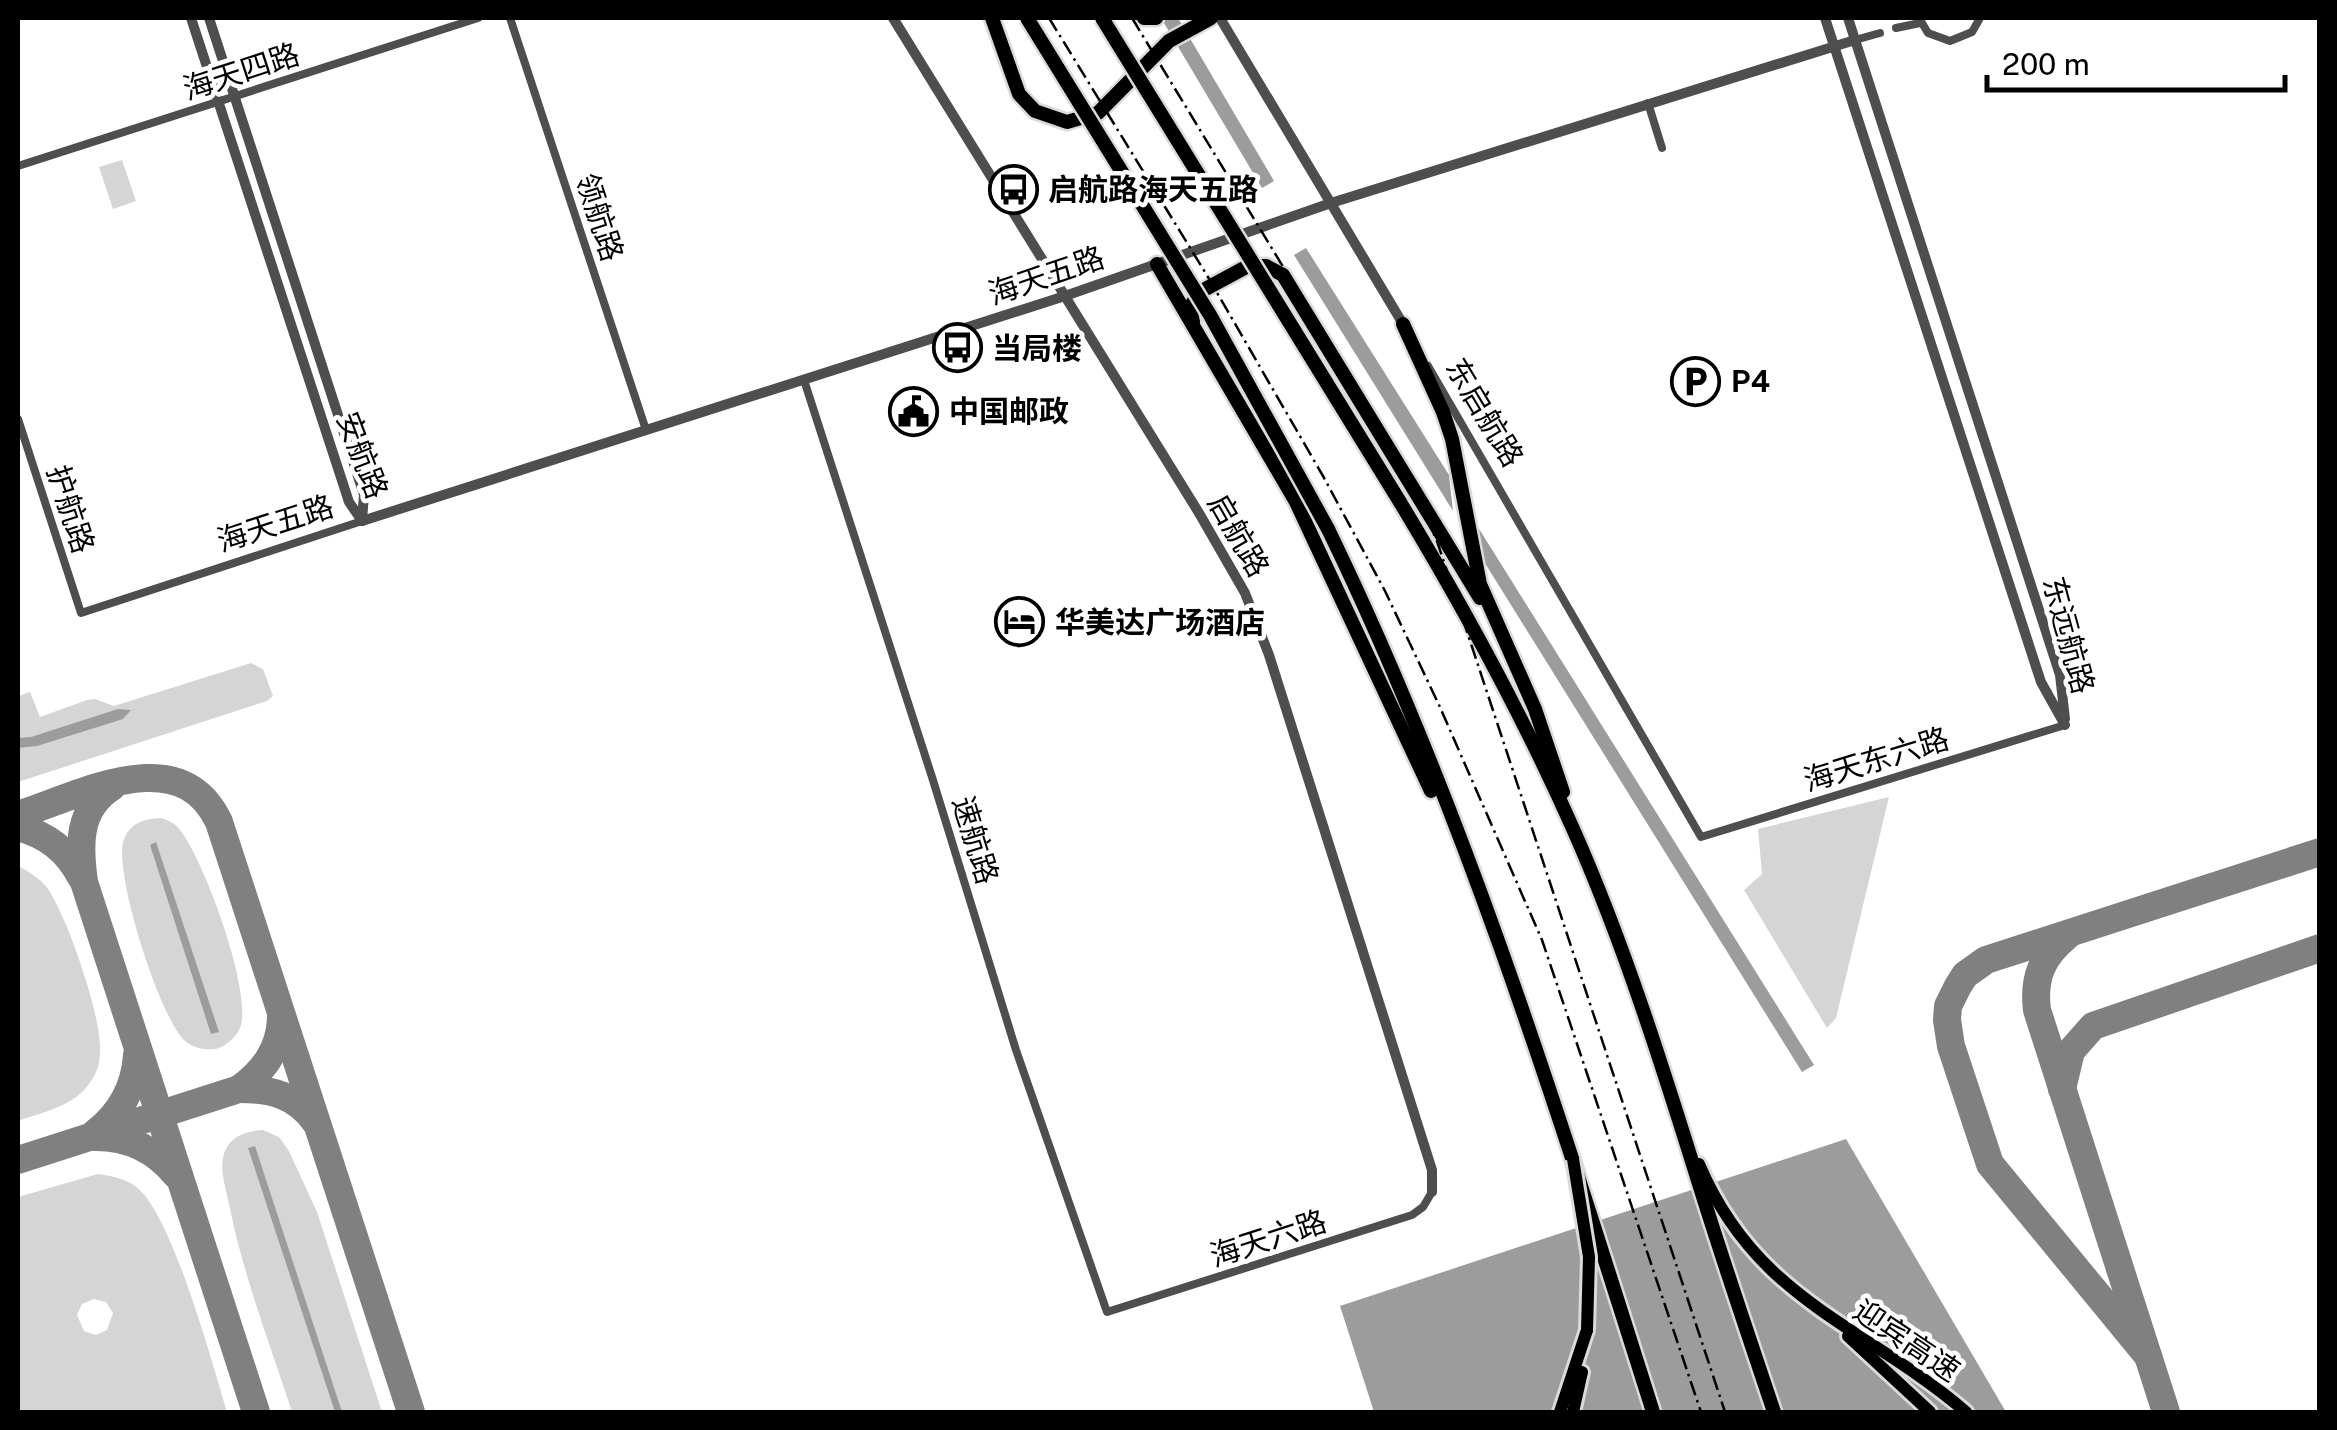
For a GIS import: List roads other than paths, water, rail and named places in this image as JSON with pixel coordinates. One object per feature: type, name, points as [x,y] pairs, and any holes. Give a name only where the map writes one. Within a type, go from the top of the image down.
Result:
[{"type":"highway","points":[[992,18],[1020,94],[1035,111],[1052,119],[1077,121],[1098,112],[1169,41],[1211,18]]},
{"type":"highway","points":[[1028,18],[1210,316],[1328,530],[1390,662],[1480,896],[1573,1160],[1654,1412]]},
{"type":"highway","points":[[1102,18],[1400,502],[1516,710],[1574,831]]},
{"type":"highway","points":[[1144,18],[1156,18]]},
{"type":"highway","points":[[1157,264],[1296,502],[1480,896]]},
{"type":"highway","points":[[1195,328],[1190,308],[1198,292],[1248,266],[1266,266],[1283,275],[1494,620],[1535,709],[1574,831],[1636,992],[1774,1412]]},
{"type":"highway","points":[[1403,324],[1452,440],[1472,552],[1494,620]]},
{"type":"main road","name":"迎宾高速","points":[[1682,1125],[1710,1191],[1772,1274],[1818,1310],[1930,1412]]},
{"type":"main road","points":[[1573,1160],[1589,1257],[1588,1330],[1573,1412]]},
{"type":"main road","name":"迎宾高速","points":[[1818,1310],[1966,1412]]},
{"type":"main road","points":[[1560,1412],[1588,1330]]},
{"type":"street","name":"安航路","points":[[191,18],[349,502],[362,521]]},
{"type":"street","name":"安航路","points":[[209,18],[364,496],[362,521]]},
{"type":"street","name":"海天四路","points":[[18,166],[478,18]]},
{"type":"street","name":"领航路","points":[[510,18],[646,430]]},
{"type":"street","name":"启航路","points":[[893,18],[1245,594],[1268,655],[1432,1170],[1432,1192]]},
{"type":"street","name":"东启航路","points":[[1220,18],[1465,424],[1700,836]]},
{"type":"street","name":"东远航路","points":[[1825,18],[2041,682],[2065,725]]},
{"type":"street","name":"东远航路","points":[[1848,18],[2060,675],[2065,725]]},
{"type":"street","points":[[1896,28],[1920,20],[1928,33],[1950,42],[1972,32],[1980,18]]},
{"type":"street","points":[[1855,40],[1880,33]]},
{"type":"street","name":"海天五路","points":[[81,613],[1065,296],[1331,203],[1855,40]]},
{"type":"street","points":[[1648,103],[1662,148]]},
{"type":"street","name":"速航路","points":[[804,380],[1016,1050],[1108,1312]]},
{"type":"street","name":"护航路","points":[[18,419],[81,613]]},
{"type":"street","name":"海天东六路","points":[[1700,836],[2065,725]]},
{"type":"street","name":"海天六路","points":[[1108,1312],[1412,1215],[1423,1207],[1432,1192]]},
{"type":"railway","points":[[1049,18],[1208,277],[1323,476],[1385,591],[1439,705],[1542,940],[1701,1412]]},
{"type":"railway","points":[[1132,18],[1398,456],[1437,541],[1725,1412]]},
{"type":"place","name":"启航路海天五路","points":[[1013,189]]},
{"type":"place","name":"当局楼","points":[[957,348]]},
{"type":"place","name":"P4","points":[[1696,381]]},
{"type":"place","name":"中国邮政","points":[[914,411]]},
{"type":"place","name":"华美达广场酒店","points":[[1020,622]]}]
